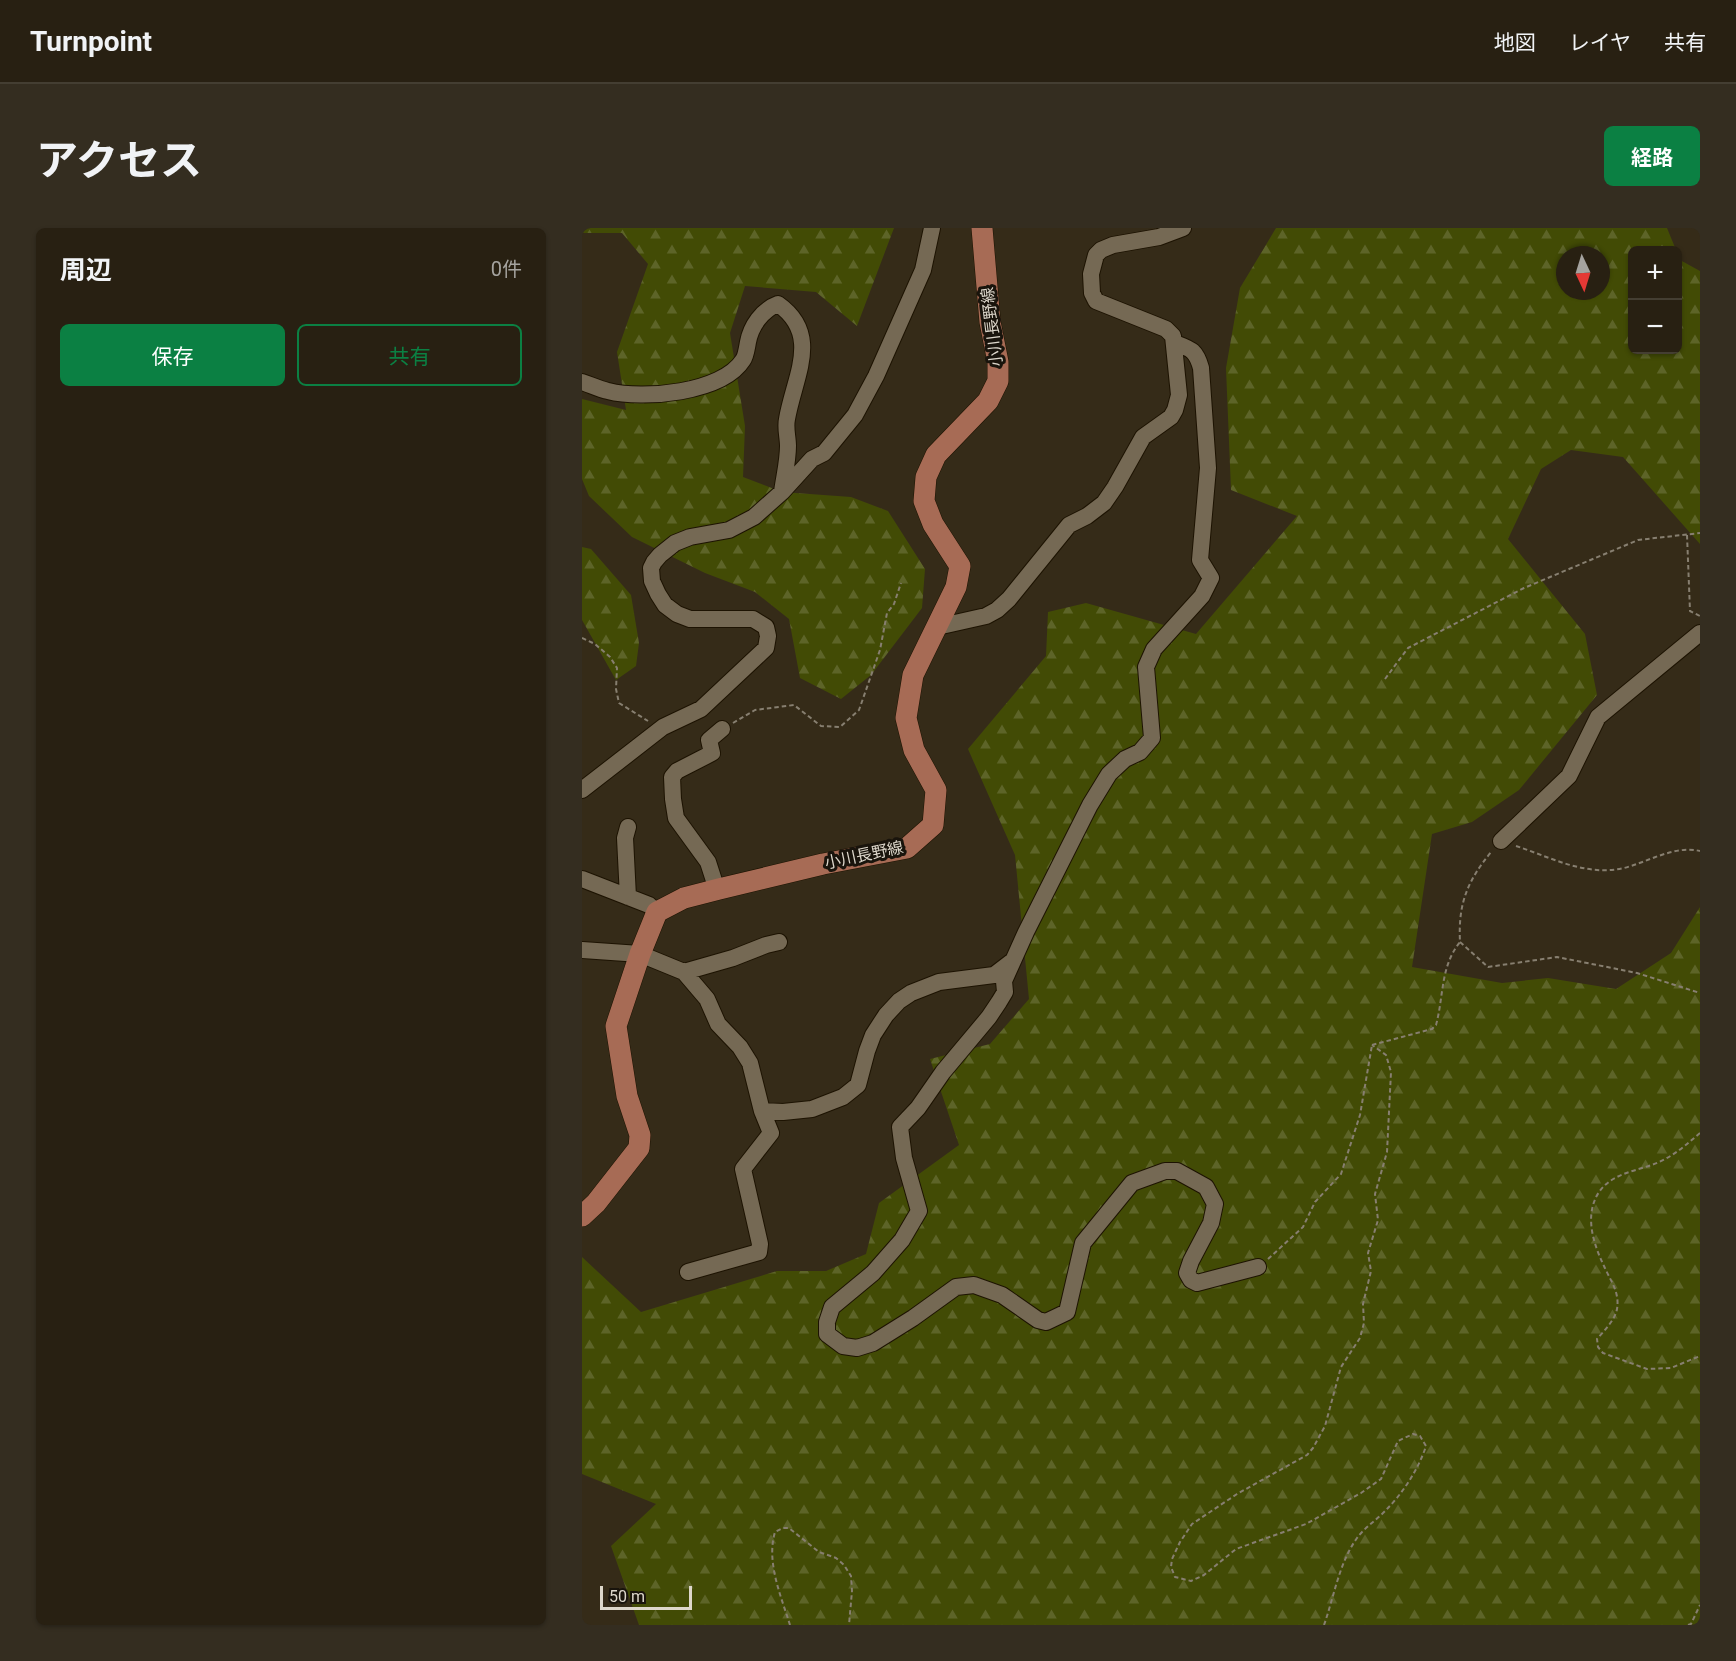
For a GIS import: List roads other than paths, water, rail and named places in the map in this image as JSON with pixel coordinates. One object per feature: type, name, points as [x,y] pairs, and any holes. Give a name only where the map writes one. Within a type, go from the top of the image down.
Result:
[{"type":"main road","name":"小川長野線","points":[[657,912],[684,898],[823,864],[907,848],[933,825],[936,790],[914,750],[906,718],[913,675],[956,587],[960,566],[933,524],[924,501],[926,477],[936,455],[988,401],[998,381],[998,362],[990,322],[982,228]]},
{"type":"main road","points":[[582,1216],[596,1203],[639,1148],[640,1135],[627,1096],[616,1026],[657,912]]},
{"type":"street","points":[[582,790],[660,729],[701,709],[766,648],[768,636],[766,627],[753,619],[690,619],[664,605],[652,581],[651,568],[660,555],[675,543],[690,537],[729,530],[754,518],[812,459],[824,453],[855,415],[876,376],[923,270],[932,228]]},
{"type":"street","points":[[938,627],[977,619],[997,610],[1009,599],[1068,525],[1087,516],[1104,503],[1143,437],[1172,417],[1179,395],[1173,336],[1166,329],[1096,301],[1092,293],[1091,274],[1096,255],[1101,250],[1113,245],[1159,237],[1183,228]]},
{"type":"street","points":[[582,382],[609,392],[671,393],[703,388],[734,369],[744,359],[750,330],[768,308],[778,304],[791,313],[802,338],[802,364],[786,420],[788,447],[782,492]]},
{"type":"street","points":[[1175,343],[1191,349],[1198,355],[1201,368],[1208,468],[1200,560],[1210,578],[1202,596],[1148,658],[1146,667],[1152,738],[1140,752],[1117,765],[1101,786],[1012,962],[1004,981],[1005,992],[989,1017],[943,1072],[918,1108],[900,1127],[904,1158],[919,1212],[912,1227],[873,1273],[832,1306],[827,1322],[827,1334],[843,1346],[857,1348],[873,1343],[956,1287],[974,1285],[1002,1295],[1038,1320],[1046,1322],[1056,1319],[1067,1312],[1083,1243],[1132,1183],[1165,1171],[1177,1171],[1206,1186],[1215,1204],[1211,1223],[1187,1273],[1191,1280],[1197,1283],[1258,1267]]},
{"type":"street","points":[[1501,841],[1569,776],[1598,717],[1700,633]]},
{"type":"street","points":[[717,890],[708,862],[676,818],[672,777],[677,771],[712,753],[709,740],[722,729]]},
{"type":"street","points":[[628,827],[625,838],[628,897]]},
{"type":"street","points":[[582,879],[649,905],[657,912]]},
{"type":"street","points":[[684,972],[779,942]]},
{"type":"street","points":[[582,950],[640,954],[684,972],[707,999],[718,1024],[740,1047],[750,1063],[762,1111],[771,1133],[743,1169],[760,1244],[759,1252],[688,1272]]},
{"type":"street","points":[[762,1111],[783,1112],[812,1109],[843,1097],[858,1085],[873,1035],[898,1002],[911,993],[939,982],[994,975],[1012,962]]}]
